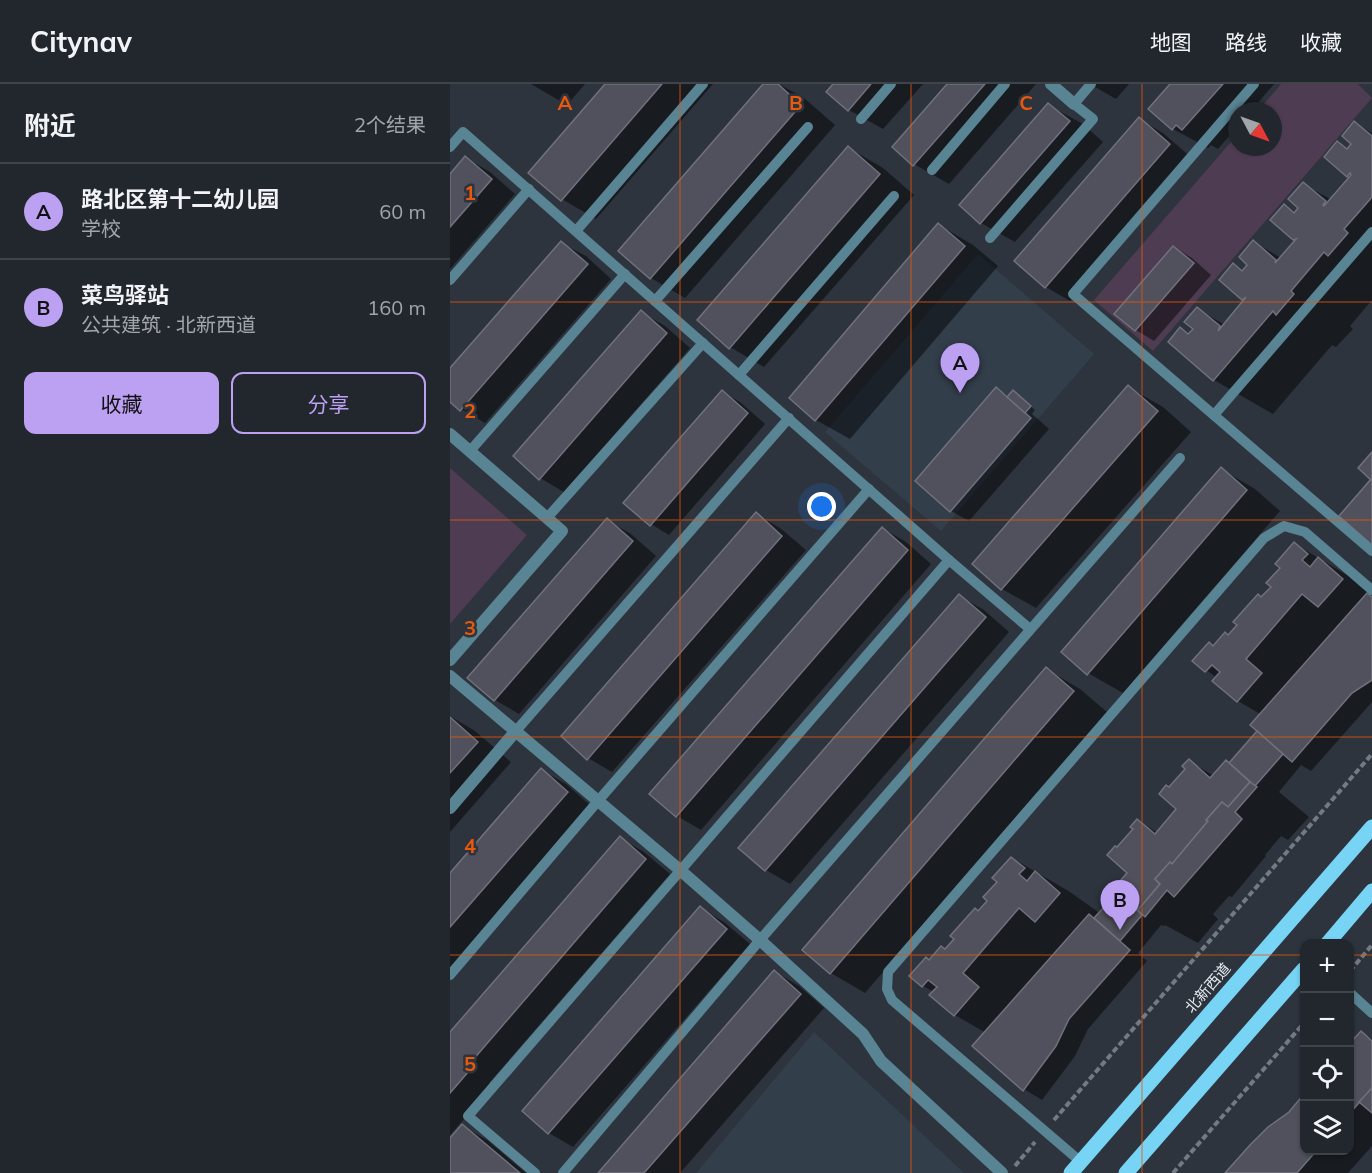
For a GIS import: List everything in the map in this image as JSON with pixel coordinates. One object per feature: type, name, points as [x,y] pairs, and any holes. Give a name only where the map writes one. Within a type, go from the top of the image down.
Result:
[{"type":"main road","name":"北新西道","points":[[1076,1167],[1372,827]]},
{"type":"main road","points":[[1331,939],[1372,891]]},
{"type":"main road","points":[[1134,1170],[1300,975]]},
{"type":"street","points":[[1051,84],[1074,104]]},
{"type":"street","points":[[450,434],[562,531],[450,660]]},
{"type":"street","points":[[450,676],[760,940],[863,1034],[880,1061],[1002,1173]]},
{"type":"street","points":[[450,808],[515,732]]},
{"type":"lane","points":[[576,231],[703,84]]},
{"type":"lane","points":[[861,119],[891,84]]},
{"type":"lane","points":[[932,170],[1005,84]]},
{"type":"lane","points":[[990,238],[1093,120],[1074,104],[1091,84]]},
{"type":"lane","points":[[1254,84],[1073,294],[1121,327],[1214,415],[1372,551]]},
{"type":"lane","points":[[656,301],[808,128]]},
{"type":"lane","points":[[450,147],[463,132],[1030,629]]},
{"type":"lane","points":[[450,280],[529,189]]},
{"type":"lane","points":[[739,375],[894,196]]},
{"type":"lane","points":[[1214,415],[1372,232]]},
{"type":"lane","points":[[470,451],[625,274]]},
{"type":"lane","points":[[547,518],[703,343]]},
{"type":"lane","points":[[515,732],[789,418]]},
{"type":"lane","points":[[563,1173],[760,940],[1180,458]]},
{"type":"lane","points":[[450,975],[869,489]]},
{"type":"lane","points":[[1076,1167],[1045,1131],[892,1000],[887,988],[888,972],[1264,538],[1284,526],[1305,532],[1372,590]]},
{"type":"lane","points":[[535,1173],[468,1116],[949,560]]},
{"type":"lane","points":[[1354,997],[1372,1013]]},
{"type":"path","points":[[1008,1173],[1372,754]]},
{"type":"path","points":[[1354,966],[1372,945]]},
{"type":"path","points":[[1173,1173],[1300,1029]]},
{"type":"shaded area","points":[[1281,84],[1358,84],[1372,98],[1153,351],[1094,300],[1228,145],[1228,156],[1282,156],[1282,102],[1266,102]]},
{"type":"shaded area","points":[[978,254],[1094,354],[941,531],[825,432]]},
{"type":"shaded area","points":[[450,468],[527,535],[450,624]]},
{"type":"shaded area","points":[[814,1032],[964,1173],[696,1173]]},
{"type":"building","points":[[605,84],[662,84],[561,201],[528,173]]},
{"type":"building","points":[[763,84],[778,84],[801,105],[650,279],[618,251]]},
{"type":"building","points":[[833,84],[871,84],[848,111],[826,92]]},
{"type":"building","points":[[947,84],[985,84],[913,166],[892,147]]},
{"type":"building","points":[[1170,84],[1223,84],[1182,130],[1176,125],[1172,130],[1148,109]]},
{"type":"building","points":[[1048,103],[1070,121],[980,224],[959,205]]},
{"type":"building","points":[[1139,117],[1170,144],[1045,288],[1014,261]]},
{"type":"building","points":[[1354,121],[1372,136],[1372,197],[1344,229],[1348,233],[1328,256],[1324,252],[1291,291],[1294,294],[1276,315],[1273,311],[1213,381],[1168,342],[1180,327],[1188,334],[1193,329],[1184,322],[1197,307],[1220,326],[1218,331],[1246,297],[1242,300],[1219,280],[1233,263],[1242,271],[1247,265],[1239,257],[1253,240],[1276,260],[1275,263],[1296,239],[1293,240],[1270,220],[1284,204],[1294,213],[1298,208],[1288,199],[1303,182],[1326,201],[1324,206],[1351,175],[1350,173],[1347,177],[1324,157],[1337,141],[1347,149],[1351,144],[1342,136]]},
{"type":"building","points":[[848,146],[880,174],[729,349],[697,320]]},
{"type":"building","points":[[465,156],[492,179],[450,227],[450,174]]},
{"type":"building","points":[[938,223],[965,246],[815,421],[789,398]]},
{"type":"building","points":[[561,241],[588,264],[460,411],[450,402],[450,368]]},
{"type":"building","points":[[1173,246],[1194,263],[1135,331],[1114,314]]},
{"type":"building","points":[[641,310],[667,333],[539,480],[513,456]]},
{"type":"building","points":[[1128,385],[1158,411],[1001,590],[972,564]]},
{"type":"building","points":[[996,387],[1031,418],[950,512],[915,481]]},
{"type":"building","points":[[722,390],[748,413],[650,526],[623,503]]},
{"type":"building","points":[[1013,390],[1031,406],[1025,413],[1007,397]]},
{"type":"building","points":[[1372,452],[1372,481],[1358,468]]},
{"type":"building","points":[[1221,467],[1247,490],[1087,675],[1061,652]]},
{"type":"building","points":[[1372,478],[1372,545],[1339,516]]},
{"type":"building","points":[[756,512],[782,536],[587,760],[561,736]]},
{"type":"building","points":[[607,518],[633,541],[494,701],[467,678]]},
{"type":"building","points":[[882,527],[908,550],[676,817],[649,794]]},
{"type":"building","points":[[1294,542],[1308,554],[1302,560],[1310,567],[1318,557],[1343,579],[1318,607],[1302,594],[1246,659],[1262,673],[1237,702],[1212,681],[1220,672],[1212,665],[1205,672],[1192,661],[1209,642],[1213,646],[1225,632],[1228,635],[1237,625],[1233,622],[1258,594],[1261,597],[1271,587],[1266,583],[1280,568],[1275,564]]},
{"type":"building","points":[[1367,593],[1372,597],[1372,680],[1352,693],[1292,762],[1250,725]]},
{"type":"building","points":[[959,594],[986,617],[765,871],[738,848]]},
{"type":"building","points":[[1046,667],[1074,691],[830,974],[802,950]]},
{"type":"building","points":[[450,717],[478,742],[450,773]]},
{"type":"building","points":[[1257,731],[1283,754],[1255,786],[1229,763]]},
{"type":"building","points":[[1189,759],[1210,778],[1226,760],[1250,782],[1228,807],[1222,802],[1206,820],[1208,821],[1172,864],[1170,862],[1155,879],[1160,884],[1138,910],[1113,889],[1127,873],[1107,855],[1133,829],[1130,827],[1137,819],[1155,834],[1176,809],[1159,794],[1166,785],[1169,787],[1185,769],[1182,766]]},
{"type":"building","points":[[541,768],[568,792],[450,927],[450,873]]},
{"type":"building","points":[[1250,782],[1257,787],[1235,812],[1242,819],[1174,897],[1167,890],[1145,917],[1138,910],[1160,884],[1155,879],[1170,862],[1172,864],[1222,802],[1228,807]]},
{"type":"building","points":[[620,836],[646,859],[466,1068],[469,1071],[450,1093],[450,1032]]},
{"type":"building","points":[[1011,857],[1025,868],[1019,874],[1027,881],[1035,871],[1060,893],[1035,922],[1019,908],[963,973],[979,987],[954,1016],[929,995],[937,987],[928,980],[922,987],[909,976],[926,957],[929,960],[941,946],[945,949],[954,939],[950,936],[975,908],[978,911],[987,901],[983,897],[997,882],[992,878]]},
{"type":"building","points":[[1117,893],[1142,915],[1120,941],[1094,918]]},
{"type":"building","points":[[700,906],[727,929],[548,1134],[522,1111]]},
{"type":"building","points":[[1089,914],[1130,950],[1069,1019],[1056,1046],[1023,1091],[972,1046]]},
{"type":"building","points":[[774,970],[801,994],[644,1173],[598,1173]]},
{"type":"building","points":[[1361,1031],[1372,1041],[1372,1088],[1354,1108],[1354,1047],[1354,1039]]},
{"type":"building","points":[[1372,1088],[1372,1113],[1359,1102]]},
{"type":"building","points":[[1300,1099],[1300,1155],[1313,1155],[1297,1173],[1225,1173],[1268,1127],[1289,1112]]},
{"type":"building","points":[[462,1124],[520,1173],[450,1173],[450,1138]]},
{"type":"place","name":"路北区第十二幼儿园","points":[[960,393]]},
{"type":"place","name":"菜鸟驿站","points":[[1120,930]]}]
